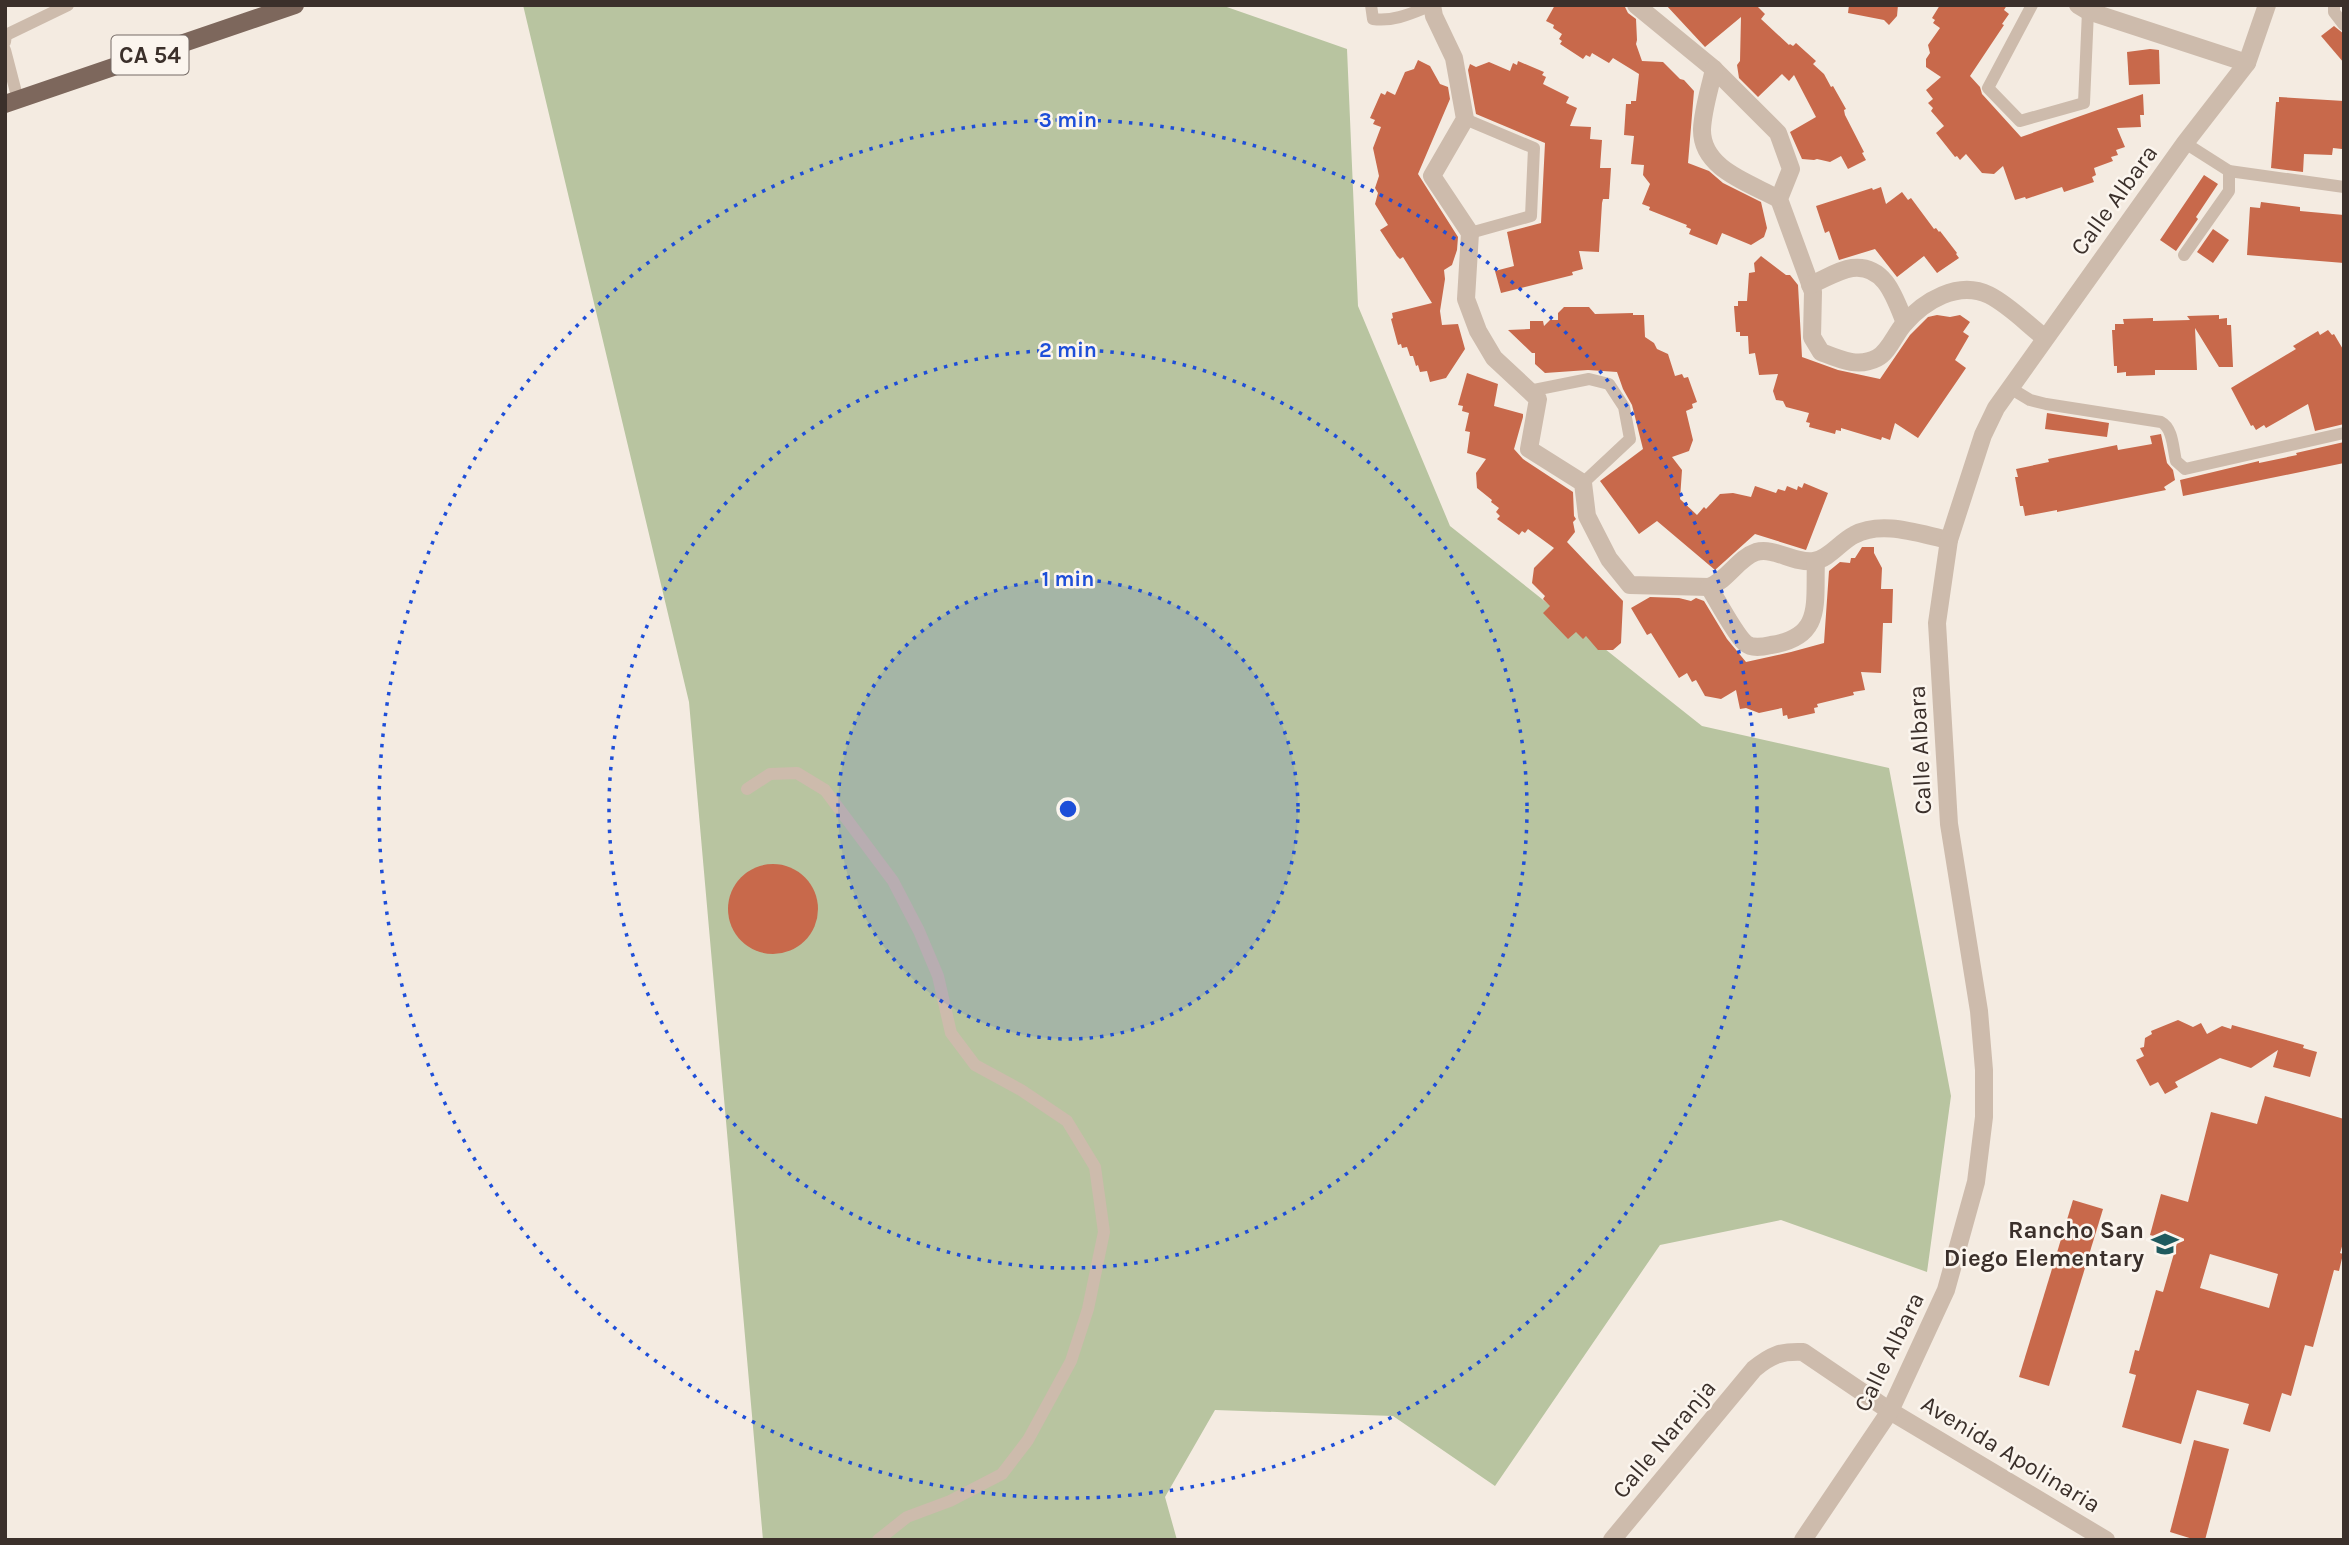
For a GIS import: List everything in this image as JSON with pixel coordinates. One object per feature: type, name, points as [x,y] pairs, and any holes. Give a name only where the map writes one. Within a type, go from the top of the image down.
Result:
[{"type":"main road","name":"CA 54","points":[[12,102],[295,5]]},
{"type":"street","name":"Calle Albara","points":[[1803,1540],[1891,1411],[1946,1290],[1976,1182],[1984,1117],[1984,1070],[1979,1011],[1949,824],[1937,623],[1948,540],[1983,435],[1996,408],[2185,143],[2247,63],[2267,5]]},
{"type":"street","points":[[1637,6],[1714,69],[1778,133],[1791,169],[1779,199]]},
{"type":"street","points":[[2086,7],[2247,63]]},
{"type":"street","points":[[1433,11],[1454,58],[1465,119],[1432,176],[1470,233],[1466,299],[1478,331],[1494,358],[1538,399],[1529,449],[1583,483],[1587,516],[1609,559],[1630,584],[1709,587],[1720,583],[1754,553],[1765,551],[1800,561],[1816,561],[1853,535],[1867,530],[1886,528],[1948,540]]},
{"type":"street","points":[[1714,69],[1702,128],[1705,146],[1717,165],[1779,199],[1813,292],[1812,337],[1821,352],[1843,361],[1861,362],[1880,357],[1905,323],[1936,298],[1947,293],[1970,290],[1991,296],[2045,338]]},
{"type":"street","points":[[1810,285],[1849,268],[1863,268],[1877,273],[1893,292],[1905,323]]},
{"type":"street","points":[[1709,587],[1743,641],[1756,647],[1779,644],[1808,629],[1813,620],[1816,561]]},
{"type":"street","name":"Calle Naranja","points":[[1612,1540],[1754,1369],[1770,1355],[1786,1351],[1803,1352],[1891,1411]]},
{"type":"street","name":"Avenida Apolinaria","points":[[1891,1411],[2106,1540]]},
{"type":"lane","points":[[5,42],[6,35],[68,5]]},
{"type":"lane","points":[[1371,5],[1373,19],[1382,20],[1433,11]]},
{"type":"lane","points":[[2032,5],[1988,88],[2020,121],[2084,103],[2086,7]]},
{"type":"lane","points":[[2334,5],[2334,12],[2344,24]]},
{"type":"lane","points":[[5,50],[12,102]]},
{"type":"lane","points":[[1465,119],[1534,148],[1531,216],[1470,233]]},
{"type":"lane","points":[[2185,143],[2229,171],[2344,187]]},
{"type":"lane","points":[[2184,255],[2230,191],[2229,171]]},
{"type":"lane","points":[[1529,391],[1589,379],[1609,384],[1624,407],[1630,439],[1583,483]]},
{"type":"lane","points":[[2010,388],[2030,400],[2046,404],[2166,424],[2176,461],[2185,469],[2344,433]]},
{"type":"lane","points":[[747,789],[770,774],[797,773],[824,790],[862,838],[898,891],[938,975],[951,1033],[975,1065],[1021,1090],[1067,1121],[1095,1167],[1104,1232],[1088,1309],[1071,1361],[1028,1440],[1002,1474],[950,1501],[907,1517],[878,1540]]},
{"type":"green space","points":[[523,5],[1221,5],[1347,49],[1358,306],[1450,526],[1702,726],[1889,768],[1951,1096],[1927,1272],[1781,1220],[1660,1245],[1495,1486],[1393,1416],[1215,1410],[1165,1497],[1177,1540],[763,1540],[689,702]]},
{"type":"building","points":[[1555,5],[1625,7],[1636,19],[1636,44],[1642,61],[1663,62],[1694,91],[1688,163],[1709,171],[1723,183],[1761,202],[1767,228],[1764,237],[1751,245],[1722,233],[1717,245],[1689,234],[1691,229],[1686,227],[1687,225],[1649,210],[1650,207],[1642,204],[1650,184],[1643,175],[1644,165],[1631,164],[1634,136],[1624,135],[1626,104],[1636,101],[1639,74],[1613,58],[1609,63],[1592,53],[1590,57],[1586,55],[1583,59],[1560,44],[1562,34],[1546,21]]},
{"type":"building","points":[[1666,5],[1756,5],[1765,14],[1761,19],[1789,45],[1796,43],[1816,61],[1813,64],[1824,74],[1831,87],[1833,86],[1846,109],[1845,115],[1866,160],[1848,169],[1841,156],[1830,162],[1802,159],[1790,132],[1816,117],[1794,75],[1789,81],[1782,74],[1758,97],[1739,78],[1737,65],[1740,61],[1741,17],[1705,47]]},
{"type":"building","points":[[1849,5],[1898,5],[1897,16],[1889,25],[1884,20],[1848,13]]},
{"type":"building","points":[[1940,5],[2007,5],[2004,10],[2009,14],[2002,24],[2004,25],[1970,76],[1980,87],[1982,94],[2021,137],[2143,94],[2144,115],[2140,115],[2141,127],[2117,128],[2125,147],[2116,150],[2118,155],[2111,157],[2113,161],[2094,168],[2094,182],[2064,192],[2062,187],[2015,200],[2003,166],[1994,174],[1982,173],[1966,154],[1960,160],[1955,157],[1936,133],[1944,126],[1931,111],[1933,108],[1928,103],[1933,99],[1926,90],[1941,77],[1926,67],[1926,59],[1930,53],[1928,45],[1940,28],[1933,23],[1935,20],[1932,18]]},
{"type":"building","points":[[2334,26],[2344,34],[2344,63],[2321,36]]},
{"type":"building","points":[[2159,50],[2160,84],[2129,85],[2127,52]]},
{"type":"building","points":[[1418,60],[1430,66],[1440,84],[1448,87],[1450,99],[1418,174],[1458,237],[1452,265],[1444,270],[1440,311],[1442,325],[1458,324],[1465,349],[1446,378],[1430,382],[1427,371],[1420,372],[1407,347],[1398,345],[1391,319],[1392,313],[1432,303],[1403,257],[1400,259],[1397,256],[1380,230],[1388,225],[1375,204],[1378,193],[1375,188],[1379,176],[1373,148],[1381,127],[1373,124],[1375,120],[1370,118],[1381,93],[1385,95],[1387,91],[1395,95],[1405,72],[1414,69]]},
{"type":"building","points":[[1518,61],[1544,72],[1542,75],[1546,77],[1543,84],[1569,97],[1566,103],[1577,108],[1570,126],[1591,127],[1590,139],[1602,140],[1600,168],[1611,168],[1609,199],[1603,199],[1602,203],[1599,252],[1579,251],[1583,269],[1572,272],[1573,275],[1501,293],[1495,271],[1514,266],[1507,232],[1541,223],[1545,143],[1476,114],[1468,70],[1470,64],[1476,67],[1489,62],[1510,71],[1513,63],[1517,65]]},
{"type":"building","points":[[2279,97],[2344,101],[2342,149],[2333,148],[2332,155],[2304,154],[2303,172],[2271,168],[2276,102],[2279,102]]},
{"type":"building","points":[[2204,175],[2218,184],[2176,251],[2160,240]]},
{"type":"building","points":[[1881,187],[1886,204],[1902,192],[1908,200],[1911,198],[1959,258],[1937,273],[1924,256],[1897,277],[1875,249],[1839,260],[1829,231],[1825,233],[1816,206]]},
{"type":"building","points":[[2261,202],[2300,207],[2300,211],[2344,215],[2344,263],[2247,255],[2250,207],[2260,208]]},
{"type":"building","points":[[2213,229],[2229,240],[2213,263],[2197,252]]},
{"type":"building","points":[[1761,256],[1786,275],[1790,275],[1798,285],[1802,357],[1838,370],[1880,379],[1910,335],[1928,317],[1960,315],[1970,322],[1963,332],[1969,336],[1955,360],[1966,368],[1918,438],[1895,423],[1890,440],[1882,437],[1881,440],[1841,428],[1841,431],[1836,430],[1835,434],[1809,427],[1810,423],[1806,422],[1809,413],[1786,407],[1783,401],[1776,400],[1773,391],[1778,374],[1759,375],[1755,353],[1749,354],[1748,336],[1740,336],[1740,332],[1736,332],[1734,306],[1738,306],[1738,301],[1747,301],[1749,273],[1755,272],[1754,263]]},
{"type":"building","points":[[1564,307],[1589,307],[1595,314],[1644,315],[1645,337],[1654,343],[1657,349],[1668,354],[1675,376],[1682,374],[1684,378],[1688,377],[1697,402],[1692,404],[1693,408],[1686,411],[1693,440],[1689,451],[1672,457],[1682,470],[1680,499],[1697,515],[1720,494],[1733,493],[1751,497],[1755,486],[1776,493],[1778,489],[1785,491],[1787,486],[1797,490],[1798,486],[1802,488],[1804,483],[1828,493],[1806,550],[1755,534],[1715,570],[1657,521],[1639,534],[1600,481],[1643,449],[1632,405],[1617,372],[1588,370],[1545,373],[1535,364],[1535,353],[1508,330],[1530,329],[1530,321],[1543,321],[1544,326],[1550,320],[1558,320],[1558,313]]},
{"type":"building","points":[[2219,315],[2219,319],[2227,318],[2227,325],[2231,325],[2233,367],[2219,367],[2195,328],[2197,370],[2155,370],[2155,375],[2126,376],[2126,372],[2117,373],[2117,366],[2114,366],[2112,330],[2115,330],[2115,324],[2124,324],[2123,319],[2190,320],[2187,316]]},
{"type":"building","points":[[2328,330],[2334,334],[2344,351],[2344,424],[2315,431],[2308,404],[2266,428],[2264,425],[2256,430],[2251,426],[2231,388],[2296,349],[2293,346],[2318,331],[2320,335]]},
{"type":"building","points":[[1467,373],[1498,384],[1494,406],[1523,414],[1514,449],[1523,459],[1573,492],[1575,532],[1567,542],[1623,601],[1621,643],[1613,650],[1598,650],[1586,636],[1583,639],[1576,632],[1568,639],[1543,613],[1550,606],[1543,599],[1545,596],[1532,583],[1534,568],[1554,548],[1528,529],[1519,535],[1497,519],[1500,516],[1496,512],[1499,508],[1477,488],[1476,473],[1486,459],[1467,453],[1470,432],[1465,431],[1469,413],[1462,411],[1463,406],[1458,405]]},
{"type":"building","points":[[2047,413],[2109,423],[2107,437],[2045,429]]},
{"type":"building","points":[[2161,434],[2167,463],[2173,470],[2175,480],[2164,487],[2166,490],[2025,516],[2023,506],[2020,506],[2016,469],[2049,462],[2048,459],[2117,445],[2118,450],[2152,444],[2150,436]]},
{"type":"building","points":[[2344,442],[2344,463],[2183,496],[2180,480]]},
{"type":"building","points":[[1862,547],[1874,547],[1874,553],[1882,568],[1881,589],[1893,589],[1892,623],[1883,623],[1881,673],[1861,672],[1865,690],[1817,704],[1815,713],[1788,719],[1787,715],[1783,716],[1782,708],[1759,713],[1746,708],[1740,709],[1736,690],[1721,699],[1705,696],[1696,680],[1692,682],[1687,673],[1679,678],[1651,633],[1647,635],[1631,608],[1650,597],[1691,601],[1696,598],[1704,601],[1727,639],[1746,662],[1791,652],[1824,643],[1829,571],[1840,562],[1850,563],[1851,558],[1855,558]]},
{"type":"building","points":[[773,864],[790,868],[805,877],[814,892],[818,909],[814,926],[805,941],[790,950],[773,954],[756,950],[741,941],[732,926],[728,909],[732,892],[741,877],[756,868]]},
{"type":"building","points":[[2178,1020],[2193,1027],[2201,1023],[2207,1034],[2222,1026],[2231,1029],[2232,1025],[2304,1045],[2303,1048],[2317,1052],[2310,1077],[2273,1067],[2278,1050],[2251,1068],[2220,1058],[2175,1082],[2178,1087],[2165,1094],[2158,1082],[2150,1086],[2136,1060],[2144,1056],[2140,1048],[2144,1047],[2145,1038],[2152,1034],[2151,1031]]},
{"type":"building","points":[[2265,1096],[2344,1119],[2344,1240],[2340,1253],[2343,1254],[2339,1271],[2334,1270],[2313,1347],[2305,1345],[2291,1396],[2282,1393],[2270,1432],[2243,1424],[2249,1404],[2197,1390],[2181,1444],[2122,1427],[2136,1375],[2129,1373],[2135,1350],[2139,1351],[2156,1290],[2163,1292],[2177,1243],[2150,1235],[2161,1194],[2188,1202],[2211,1112],[2257,1124]],"holes":[[[2210,1254],[2278,1274],[2269,1308],[2200,1288]]]},
{"type":"building","points":[[2073,1200],[2103,1209],[2049,1386],[2019,1377]]},
{"type":"building","points":[[2194,1440],[2229,1449],[2205,1540],[2170,1532]]},
{"type":"place","name":"Rancho San Diego Elementary","points":[[2165,1244]]}]
